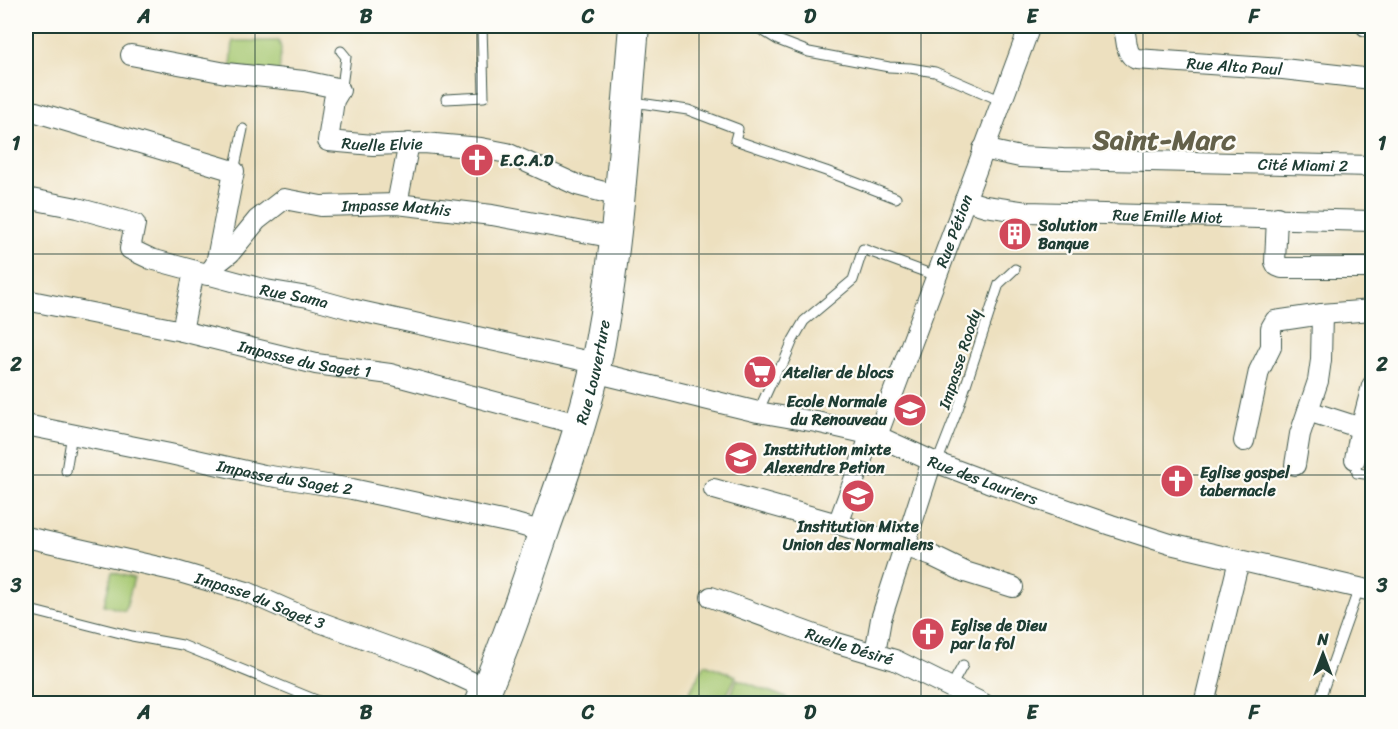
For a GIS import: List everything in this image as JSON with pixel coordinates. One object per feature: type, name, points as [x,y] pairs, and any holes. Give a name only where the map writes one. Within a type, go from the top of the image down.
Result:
[{"type":"main road","name":"Rue Louverture","points":[[483,696],[518,610],[581,425],[595,367],[607,301],[620,196],[634,26]]},
{"type":"street","name":"Rue Pétion","points":[[838,524],[936,276],[1030,26]]},
{"type":"street","name":"Rue Alta Paul","points":[[1122,26],[1126,32],[1128,52],[1136,59],[1283,69],[1372,79]]},
{"type":"street","points":[[1366,26],[1372,27]]},
{"type":"street","points":[[131,56],[226,72],[304,81],[340,90]]},
{"type":"street","name":"Ruelle Elvie","points":[[340,90],[334,100],[328,141],[372,145],[409,143],[481,148],[507,153],[577,185],[620,196]]},
{"type":"street","points":[[26,109],[234,171],[206,270],[182,331]]},
{"type":"street","points":[[397,204],[409,143]]},
{"type":"street","name":"Cité Miami 2","points":[[983,149],[1020,157],[1063,159],[1372,166]]},
{"type":"street","name":"Rue Sama","points":[[26,198],[77,208],[135,224],[130,249],[151,259],[206,270],[595,367]]},
{"type":"street","name":"Impasse Mathis","points":[[206,270],[230,253],[257,220],[284,199],[321,206],[397,204],[492,215],[615,238]]},
{"type":"street","name":"Rue Emille Miot","points":[[965,200],[985,206],[1027,212],[1372,221]]},
{"type":"street","points":[[1277,217],[1275,262],[1277,266],[1282,268],[1372,268]]},
{"type":"street","name":"Impasse du Saget 1","points":[[26,300],[182,331],[316,364],[390,374],[581,425]]},
{"type":"street","points":[[1244,441],[1259,371],[1271,347],[1272,323],[1280,319],[1372,310]]},
{"type":"street","points":[[1295,465],[1300,434],[1318,381],[1322,348],[1322,314]]},
{"type":"street","name":"Rue des Lauriers","points":[[595,367],[758,412],[874,435],[935,462],[1170,544],[1366,590]]},
{"type":"street","points":[[1355,459],[1372,386]]},
{"type":"street","points":[[1308,411],[1361,428]]},
{"type":"street","name":"Impasse du Saget 2","points":[[26,425],[264,475],[352,489],[544,532]]},
{"type":"street","points":[[875,653],[881,619],[935,462]]},
{"type":"street","points":[[714,489],[838,524],[932,556],[965,572],[1013,587]]},
{"type":"street","name":"Impasse du Saget 3","points":[[26,537],[176,571],[247,592],[295,613],[424,660],[483,696]]},
{"type":"street","points":[[1204,704],[1239,560]]},
{"type":"street","name":"Ruelle Désiré","points":[[711,597],[834,642],[895,660],[984,704]]},
{"type":"lane","points":[[446,99],[484,97],[482,26]]},
{"type":"lane","points":[[755,26],[778,40],[809,52],[889,67],[935,72],[1002,100]]},
{"type":"lane","points":[[340,90],[346,57],[341,51]]},
{"type":"lane","points":[[627,102],[688,110],[738,129],[735,140],[896,198]]},
{"type":"lane","points":[[234,171],[243,129]]},
{"type":"lane","points":[[758,412],[778,368],[783,364],[804,321],[853,280],[863,249],[936,276]]},
{"type":"lane","name":"Impasse Roody","points":[[935,462],[958,409],[999,284],[1015,269]]},
{"type":"lane","points":[[66,471],[72,434]]},
{"type":"lane","points":[[1355,459],[1357,473],[1372,475]]},
{"type":"lane","points":[[1318,704],[1366,590]]},
{"type":"lane","points":[[26,609],[132,636],[182,645],[326,704]]},
{"type":"lane","points":[[951,687],[963,665]]},
{"type":"green space","points":[[233,41],[279,41],[281,48],[279,74],[231,67]]},
{"type":"green space","points":[[112,572],[134,578],[125,611],[104,605]]},
{"type":"green space","points":[[705,664],[736,676],[723,703],[684,703]]},
{"type":"green space","points":[[737,679],[786,698],[784,703],[728,703]]},
{"type":"place","name":"E.C.A.D","points":[[477,160]]},
{"type":"place","name":"Solution Banque","points":[[1015,234]]},
{"type":"place","name":"Atelier de blocs","points":[[760,372]]},
{"type":"place","name":"Ecole Normale du Renouveau","points":[[910,410]]},
{"type":"place","name":"Insttitution mixte Alexendre Petion","points":[[741,458]]},
{"type":"place","name":"Eglise gospel tabernacle","points":[[1177,481]]},
{"type":"place","name":"Institution Mixte Union des Normaliens","points":[[858,496]]},
{"type":"place","name":"Eglise de Dieu par la fol","points":[[928,634]]},
{"type":"district","name":"Saint-Marc","points":[[1164,139]]}]
